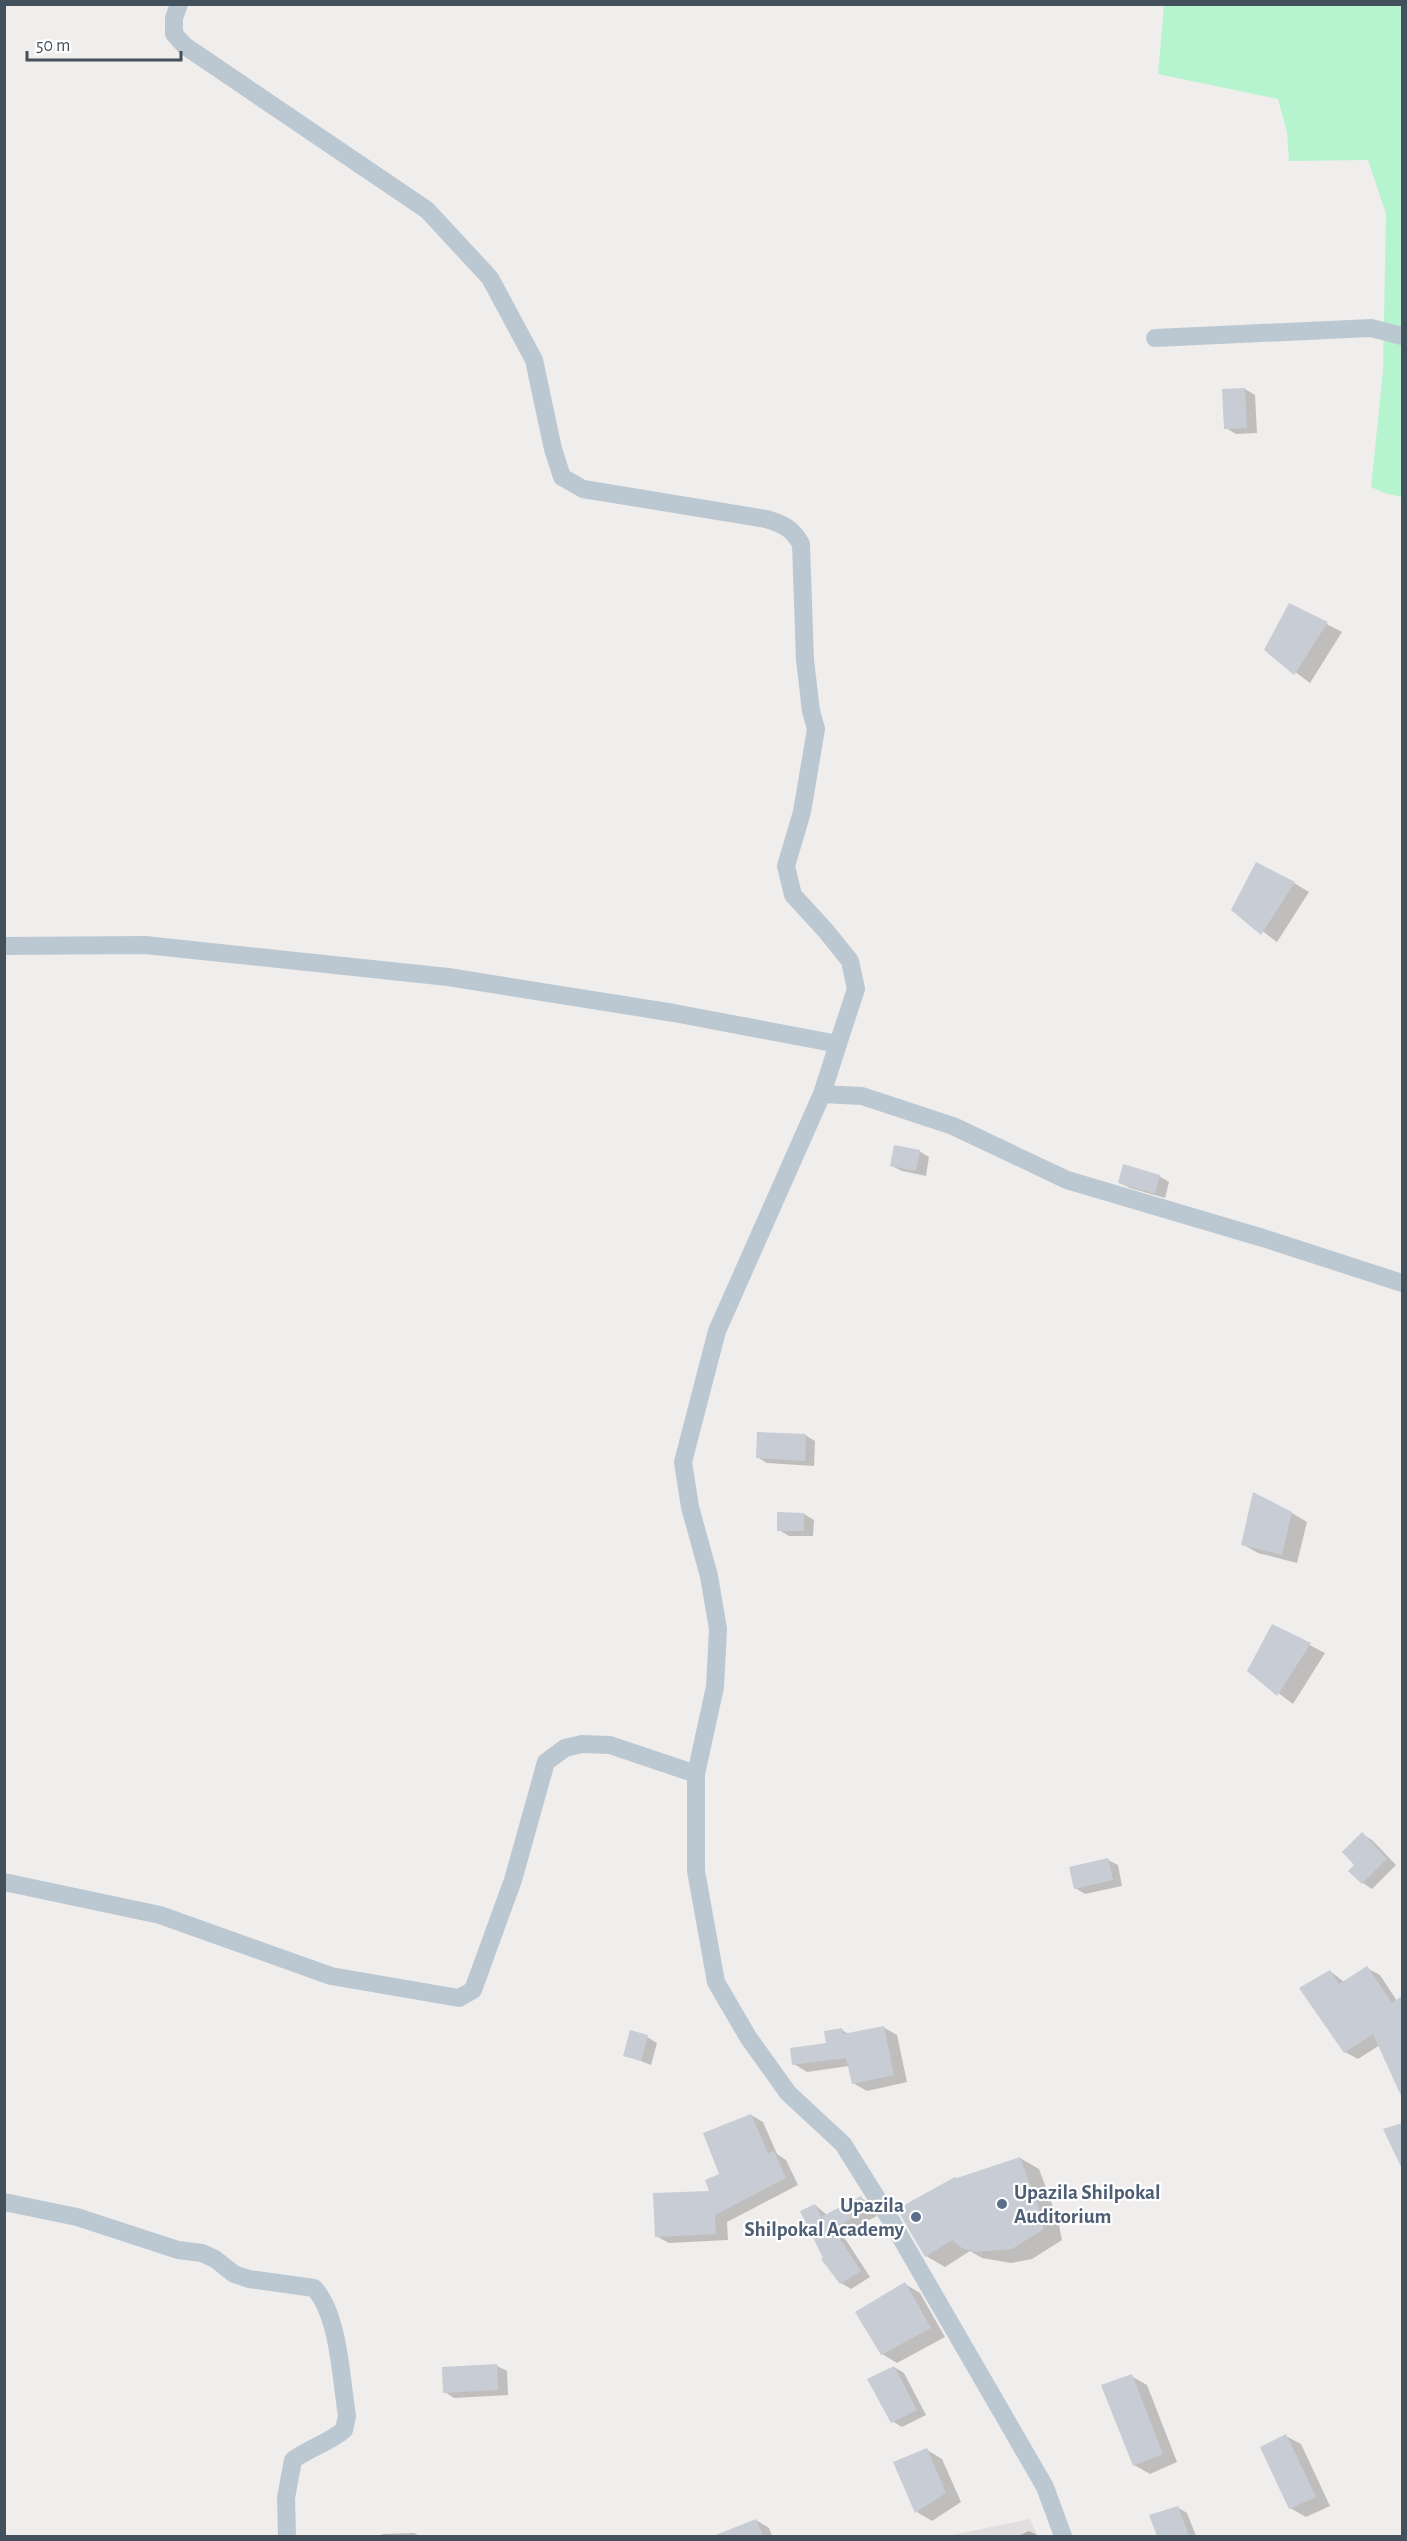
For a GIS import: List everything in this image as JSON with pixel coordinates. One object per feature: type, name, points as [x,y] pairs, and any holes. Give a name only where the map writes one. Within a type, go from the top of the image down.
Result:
[{"type":"street","points":[[179,4],[174,18],[174,34],[185,46],[427,210],[490,278],[534,360],[553,449],[562,477],[583,489],[766,519],[783,524],[794,532],[801,544],[805,660],[811,711],[816,729],[802,812],[786,866],[793,895],[826,931],[850,962],[856,989],[822,1094],[717,1331],[683,1462],[690,1507],[709,1576],[718,1629],[715,1687],[696,1774],[696,1871],[716,1982],[748,2037],[788,2093],[843,2144],[884,2210],[1045,2487],[1063,2536]]},
{"type":"street","points":[[1155,338],[1371,328],[1402,336]]},
{"type":"street","points":[[4,946],[145,945],[448,977],[674,1013],[838,1044]]},
{"type":"street","points":[[822,1094],[862,1096],[952,1126],[1067,1180],[1263,1238],[1402,1283]]},
{"type":"street","points":[[4,1882],[160,1915],[331,1976],[459,1998],[472,1990],[481,1968],[513,1880],[546,1762],[565,1748],[582,1744],[610,1745],[696,1774]]},
{"type":"street","points":[[4,2202],[77,2217],[178,2250],[202,2253],[215,2259],[234,2274],[314,2288],[322,2296],[330,2316],[347,2416],[344,2430],[327,2443],[309,2449],[293,2460],[286,2498],[287,2536]]},
{"type":"shaded area","points":[[1030,2519],[1038,2536],[947,2536]]},
{"type":"green space","points":[[1164,5],[1402,5],[1402,497],[1371,487],[1383,371],[1386,214],[1368,160],[1289,161],[1287,132],[1278,99],[1158,74]]},
{"type":"building","points":[[1245,388],[1247,428],[1224,429],[1222,389]]},
{"type":"building","points":[[1289,603],[1328,622],[1294,675],[1264,650]]},
{"type":"building","points":[[1256,862],[1295,882],[1261,935],[1231,910]]},
{"type":"building","points":[[894,1145],[920,1150],[916,1171],[890,1166]]},
{"type":"building","points":[[1123,1164],[1160,1175],[1155,1194],[1118,1183]]},
{"type":"building","points":[[757,1432],[806,1434],[805,1461],[756,1458]]},
{"type":"building","points":[[1253,1492],[1292,1512],[1282,1555],[1241,1545]]},
{"type":"building","points":[[777,1512],[804,1513],[804,1531],[777,1531]]},
{"type":"building","points":[[1272,1624],[1311,1643],[1277,1696],[1247,1671]]},
{"type":"building","points":[[1362,1832],[1387,1859],[1362,1884],[1348,1871],[1354,1865],[1342,1852]]},
{"type":"building","points":[[1108,1858],[1113,1880],[1074,1889],[1069,1867]]},
{"type":"building","points":[[1367,1966],[1392,2003],[1402,1996],[1402,2098],[1373,2034],[1344,2053],[1299,1988],[1330,1970],[1339,1984]]},
{"type":"building","points":[[884,2026],[894,2075],[852,2084],[846,2058],[792,2065],[790,2048],[826,2043],[824,2031],[842,2028],[843,2034]]},
{"type":"building","points":[[630,2030],[648,2035],[641,2061],[623,2056]]},
{"type":"building","points":[[751,2114],[768,2153],[774,2151],[786,2178],[715,2215],[716,2234],[655,2237],[653,2193],[709,2191],[705,2180],[719,2174],[703,2133]]},
{"type":"building","points":[[1402,2123],[1402,2169],[1383,2129]]},
{"type":"building","name":"Upazila Shilpokal Auditorium","points":[[1020,2157],[1039,2208],[1044,2229],[1012,2249],[976,2252],[962,2248],[952,2240],[925,2257],[897,2209],[955,2177]]},
{"type":"building","points":[[861,2196],[868,2210],[833,2228],[861,2271],[840,2284],[821,2259],[823,2258],[800,2211],[815,2204],[821,2217]]},
{"type":"building","points":[[905,2282],[931,2328],[881,2355],[855,2312]]},
{"type":"building","points":[[497,2364],[498,2390],[443,2393],[442,2367]]},
{"type":"building","points":[[894,2366],[917,2410],[891,2423],[867,2379]]},
{"type":"building","points":[[1132,2374],[1163,2454],[1133,2466],[1101,2385]]},
{"type":"building","points":[[1286,2434],[1316,2497],[1289,2509],[1260,2447]]},
{"type":"building","points":[[927,2448],[946,2493],[915,2513],[893,2462]]},
{"type":"building","points":[[1178,2506],[1189,2536],[1157,2536],[1149,2515]]},
{"type":"building","points":[[756,2519],[763,2536],[713,2536]]},
{"type":"place","name":"Upazila Shilpokal Auditorium","points":[[1002,2204]]},
{"type":"place","name":"Upazila Shilpokal Academy","points":[[916,2217]]}]
